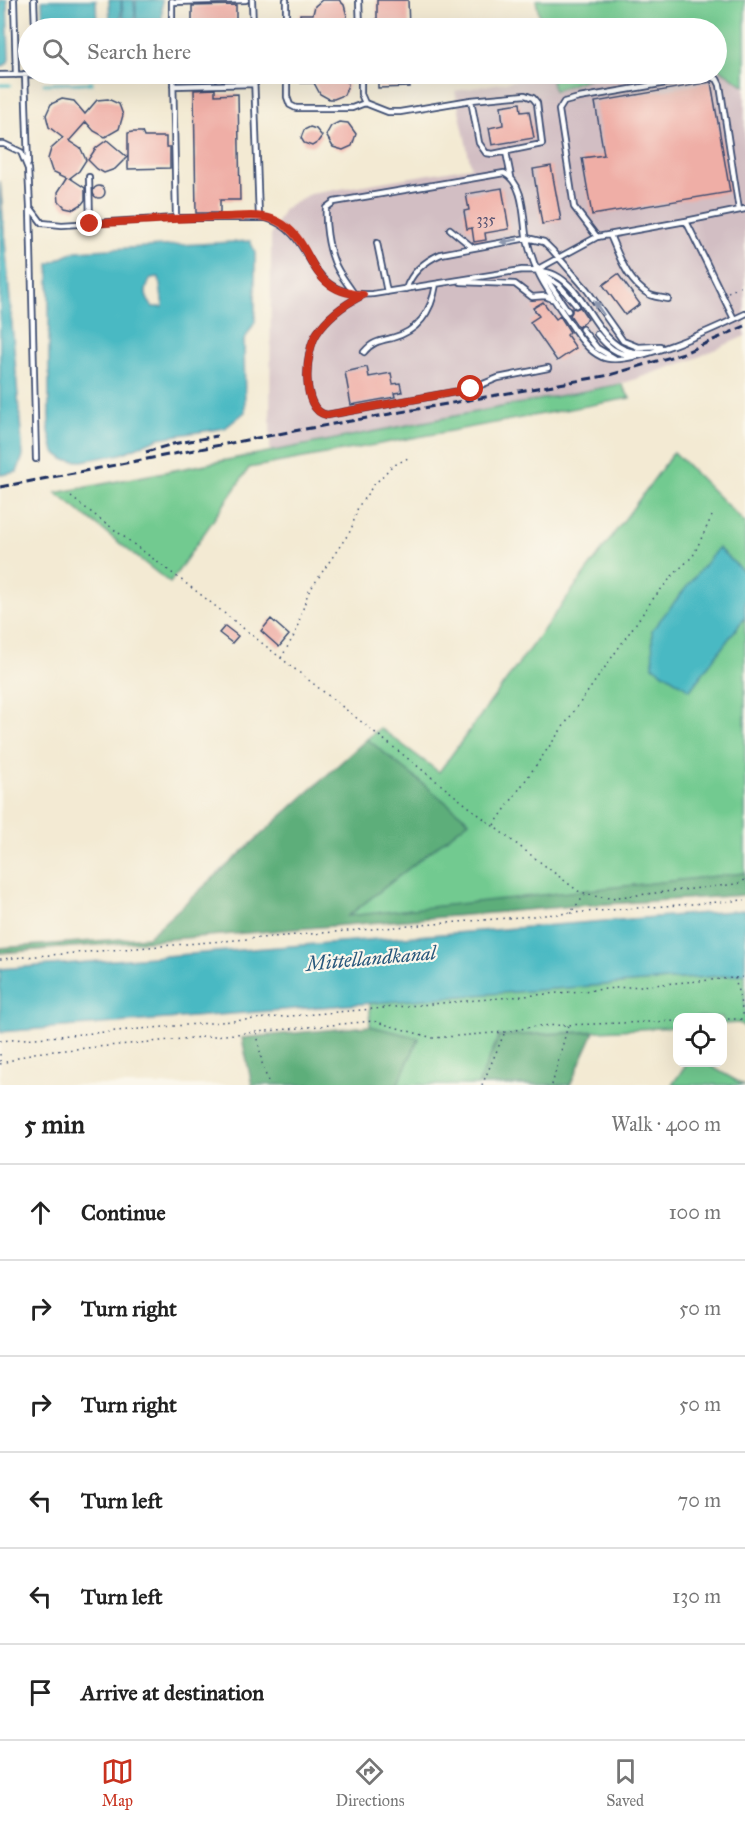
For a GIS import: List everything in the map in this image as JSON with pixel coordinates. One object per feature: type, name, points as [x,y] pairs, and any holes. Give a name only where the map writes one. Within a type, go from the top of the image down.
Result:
[{"type":"lane","points":[[0,75],[16,75],[14,0]]},
{"type":"lane","points":[[34,0],[35,18]]},
{"type":"lane","points":[[172,18],[172,1],[246,0]]},
{"type":"lane","points":[[252,0],[253,18]]},
{"type":"lane","points":[[286,0],[286,18]]},
{"type":"lane","points":[[360,0],[360,18]]},
{"type":"lane","points":[[25,84],[36,459]]},
{"type":"lane","points":[[176,218],[173,87],[255,84],[259,217]]},
{"type":"lane","points":[[287,84],[287,97],[290,105],[296,108],[352,108],[365,103],[388,112],[400,112],[471,100],[525,95],[533,98],[537,103],[542,144],[493,154],[482,150],[471,100]]},
{"type":"lane","points":[[361,84],[361,94],[365,103]]},
{"type":"lane","points":[[597,237],[574,207],[559,110],[564,102],[579,98],[660,84]]},
{"type":"lane","points":[[536,271],[597,237],[742,209],[719,84]]},
{"type":"lane","points":[[0,144],[21,152],[28,169]]},
{"type":"lane","points":[[506,152],[511,177],[519,190],[527,238],[536,271],[585,345],[593,352],[609,359],[620,360],[669,346],[745,314]]},
{"type":"lane","points":[[354,294],[332,255],[325,218],[326,208],[334,202],[491,174],[504,173],[511,177]]},
{"type":"lane","points":[[89,177],[90,224]]},
{"type":"lane","points":[[30,207],[42,223],[62,225],[176,218],[259,217],[278,221],[302,246],[320,277],[329,285],[354,294],[387,292],[522,270],[552,273],[572,287],[603,330],[620,347],[628,351],[648,353]]},
{"type":"lane","points":[[686,221],[734,319]]},
{"type":"lane","points":[[450,229],[472,247]]},
{"type":"lane","points":[[610,235],[622,263],[635,282],[650,295],[668,299]]},
{"type":"lane","points":[[406,289],[415,272],[432,258],[452,251],[527,238],[544,242],[559,258],[586,290],[623,341],[638,347],[669,346]]},
{"type":"lane","points":[[377,243],[387,292]]},
{"type":"lane","points":[[536,271],[548,276],[559,285],[576,305]]},
{"type":"lane","points":[[536,271],[549,283],[568,311]]},
{"type":"lane","points":[[449,281],[515,284],[532,297],[551,298],[557,304]]},
{"type":"lane","points":[[364,352],[372,343],[405,333],[424,318],[436,284]]},
{"type":"lane","points":[[363,295],[347,303],[325,323],[311,342],[307,368],[310,397],[312,405],[321,414],[327,415],[471,389],[498,378],[548,368]]},
{"type":"lane","points":[[582,329],[597,348],[620,360]]},
{"type":"lane","points":[[597,334],[616,352],[629,355],[648,353]]},
{"type":"path","points":[[722,295],[745,285]]},
{"type":"path","points":[[281,658],[295,634],[308,593],[351,530],[358,507],[391,467],[408,458]]},
{"type":"path","points":[[71,497],[200,594],[570,885],[586,894],[598,897],[622,897],[736,884],[745,880]]},
{"type":"path","points":[[493,826],[653,599],[693,556],[712,516]]},
{"type":"path","points":[[570,914],[586,894]]},
{"type":"path","points":[[0,959],[745,900]]},
{"type":"path","points":[[0,1041],[745,977]]},
{"type":"path","points":[[727,1019],[744,1018],[735,978]]},
{"type":"path","points":[[0,1054],[0,1064],[33,1053],[373,1022],[434,1038],[505,1032],[536,1026],[673,1021]]},
{"type":"path","points":[[552,1085],[568,1025]]},
{"type":"path","points":[[257,1032],[262,1063],[269,1085]]},
{"type":"path","points":[[482,1085],[505,1032]]},
{"type":"shaded area","points":[[727,74],[745,86],[745,336],[694,359],[621,384],[270,452],[271,234],[284,209],[310,194],[471,167],[455,91],[495,84],[553,84],[554,91],[573,84],[727,84]]},
{"type":"green space","points":[[536,0],[745,0],[745,86],[727,74],[727,18],[540,18]]},
{"type":"green space","points":[[552,84],[573,84],[554,91]]},
{"type":"green space","points":[[621,384],[630,398],[249,468],[170,583],[56,493]]},
{"type":"green space","points":[[674,452],[745,523],[745,573],[718,548],[690,690],[745,617],[745,873],[347,917],[469,821],[367,739],[380,728],[439,772]]},
{"type":"green space","points":[[367,739],[469,821],[348,916],[745,873],[745,895],[575,906],[0,953],[0,948],[148,937]]},
{"type":"green space","points":[[745,974],[745,1027],[739,1023],[727,1024],[727,1013],[673,1013],[673,1027],[499,1036],[478,1085],[397,1085],[419,1039],[370,1026],[370,1003]]},
{"type":"green space","points":[[370,1026],[419,1038],[397,1085],[252,1085],[242,1038]]},
{"type":"green space","points":[[594,1032],[570,1085],[478,1085],[499,1036]]},
{"type":"green space","points":[[684,1067],[712,1067],[744,1085],[672,1085]]},
{"type":"water","points":[[0,0],[7,0],[9,59],[3,66],[0,66]]},
{"type":"water","points":[[42,0],[96,0],[97,18],[43,18]]},
{"type":"water","points":[[109,0],[121,0],[121,17],[110,18]]},
{"type":"water","points":[[122,0],[134,0],[135,17],[123,17]]},
{"type":"water","points":[[136,0],[162,0],[162,18],[136,18]]},
{"type":"water","points":[[0,181],[23,456],[17,472],[0,475]]},
{"type":"water","points":[[250,241],[255,252],[255,322],[244,340],[245,412],[225,428],[159,438],[121,454],[82,461],[65,460],[54,452],[49,431],[49,264],[76,251]],"holes":[[[159,277],[163,307],[153,307],[148,300],[146,290],[151,278]]]},
{"type":"water","points":[[718,548],[745,573],[745,617],[690,690],[653,666],[652,630]]},
{"type":"water","name":"Mittellandkanal","points":[[745,910],[745,974],[0,1032],[0,969]]},
{"type":"building","points":[[322,0],[339,0],[344,5],[347,16],[346,18],[300,18],[300,14],[313,14],[315,6]]},
{"type":"building","points":[[377,0],[408,0],[409,18],[377,18]]},
{"type":"building","points":[[236,5],[236,18],[192,18],[192,6]]},
{"type":"building","points":[[315,84],[348,84],[344,95],[334,99],[320,94]]},
{"type":"building","points":[[378,84],[410,84],[410,87],[378,88]]},
{"type":"building","points":[[699,84],[711,84],[730,192],[592,215],[582,158],[604,155],[595,102]]},
{"type":"building","points":[[215,89],[215,95],[238,94],[240,200],[220,200],[220,213],[196,213],[194,90]]},
{"type":"building","points":[[62,99],[74,101],[85,114],[97,100],[108,99],[119,104],[123,115],[119,129],[105,137],[94,131],[86,122],[69,141],[81,149],[86,160],[79,171],[70,178],[85,188],[85,200],[74,209],[65,207],[59,201],[58,192],[67,178],[52,171],[48,159],[51,149],[63,138],[49,127],[46,115],[51,104]]},
{"type":"building","points":[[520,103],[521,112],[529,111],[534,138],[492,145],[489,128],[503,125],[501,106]]},
{"type":"building","points":[[339,122],[348,123],[356,134],[352,146],[343,150],[333,147],[326,135],[331,126]]},
{"type":"building","points":[[310,127],[316,129],[322,136],[312,146],[304,143],[301,138],[304,130]]},
{"type":"building","points":[[142,132],[144,137],[166,137],[166,147],[170,147],[170,168],[128,169],[128,133]]},
{"type":"building","points":[[107,140],[127,157],[115,169],[104,173],[88,160],[96,148]]},
{"type":"building","points":[[551,166],[561,220],[542,224],[533,169]]},
{"type":"building","points":[[101,186],[104,187],[104,197],[97,198],[94,197],[93,190],[94,187]]},
{"type":"building","points":[[502,188],[509,229],[485,233],[486,240],[474,242],[472,228],[467,229],[464,211],[469,210],[466,194]]},
{"type":"building","points":[[618,274],[640,304],[625,315],[603,285]]},
{"type":"building","points":[[543,302],[556,319],[560,316],[570,332],[567,335],[576,348],[557,361],[530,322],[539,316],[533,308]]},
{"type":"building","points":[[580,307],[588,319],[578,327],[570,315],[572,308]]},
{"type":"building","points":[[367,367],[369,377],[391,373],[393,384],[400,383],[402,392],[394,393],[395,397],[351,405],[345,372]]},
{"type":"building","points":[[271,619],[289,635],[279,647],[261,631]]},
{"type":"building","points":[[225,626],[238,636],[232,643],[219,633]]},
{"type":"waterway","points":[[0,85],[10,85]]},
{"type":"railway","points":[[0,487],[294,431],[610,375],[684,353],[745,326]]},
{"type":"railway","points":[[146,452],[173,444],[217,436]]},
{"type":"route","points":[[90,224],[176,218],[253,217],[278,221],[295,236],[314,269],[329,285],[341,291],[363,295],[347,303],[325,323],[311,342],[307,358],[310,397],[315,411],[321,414],[327,415],[400,403],[471,389]]}]
